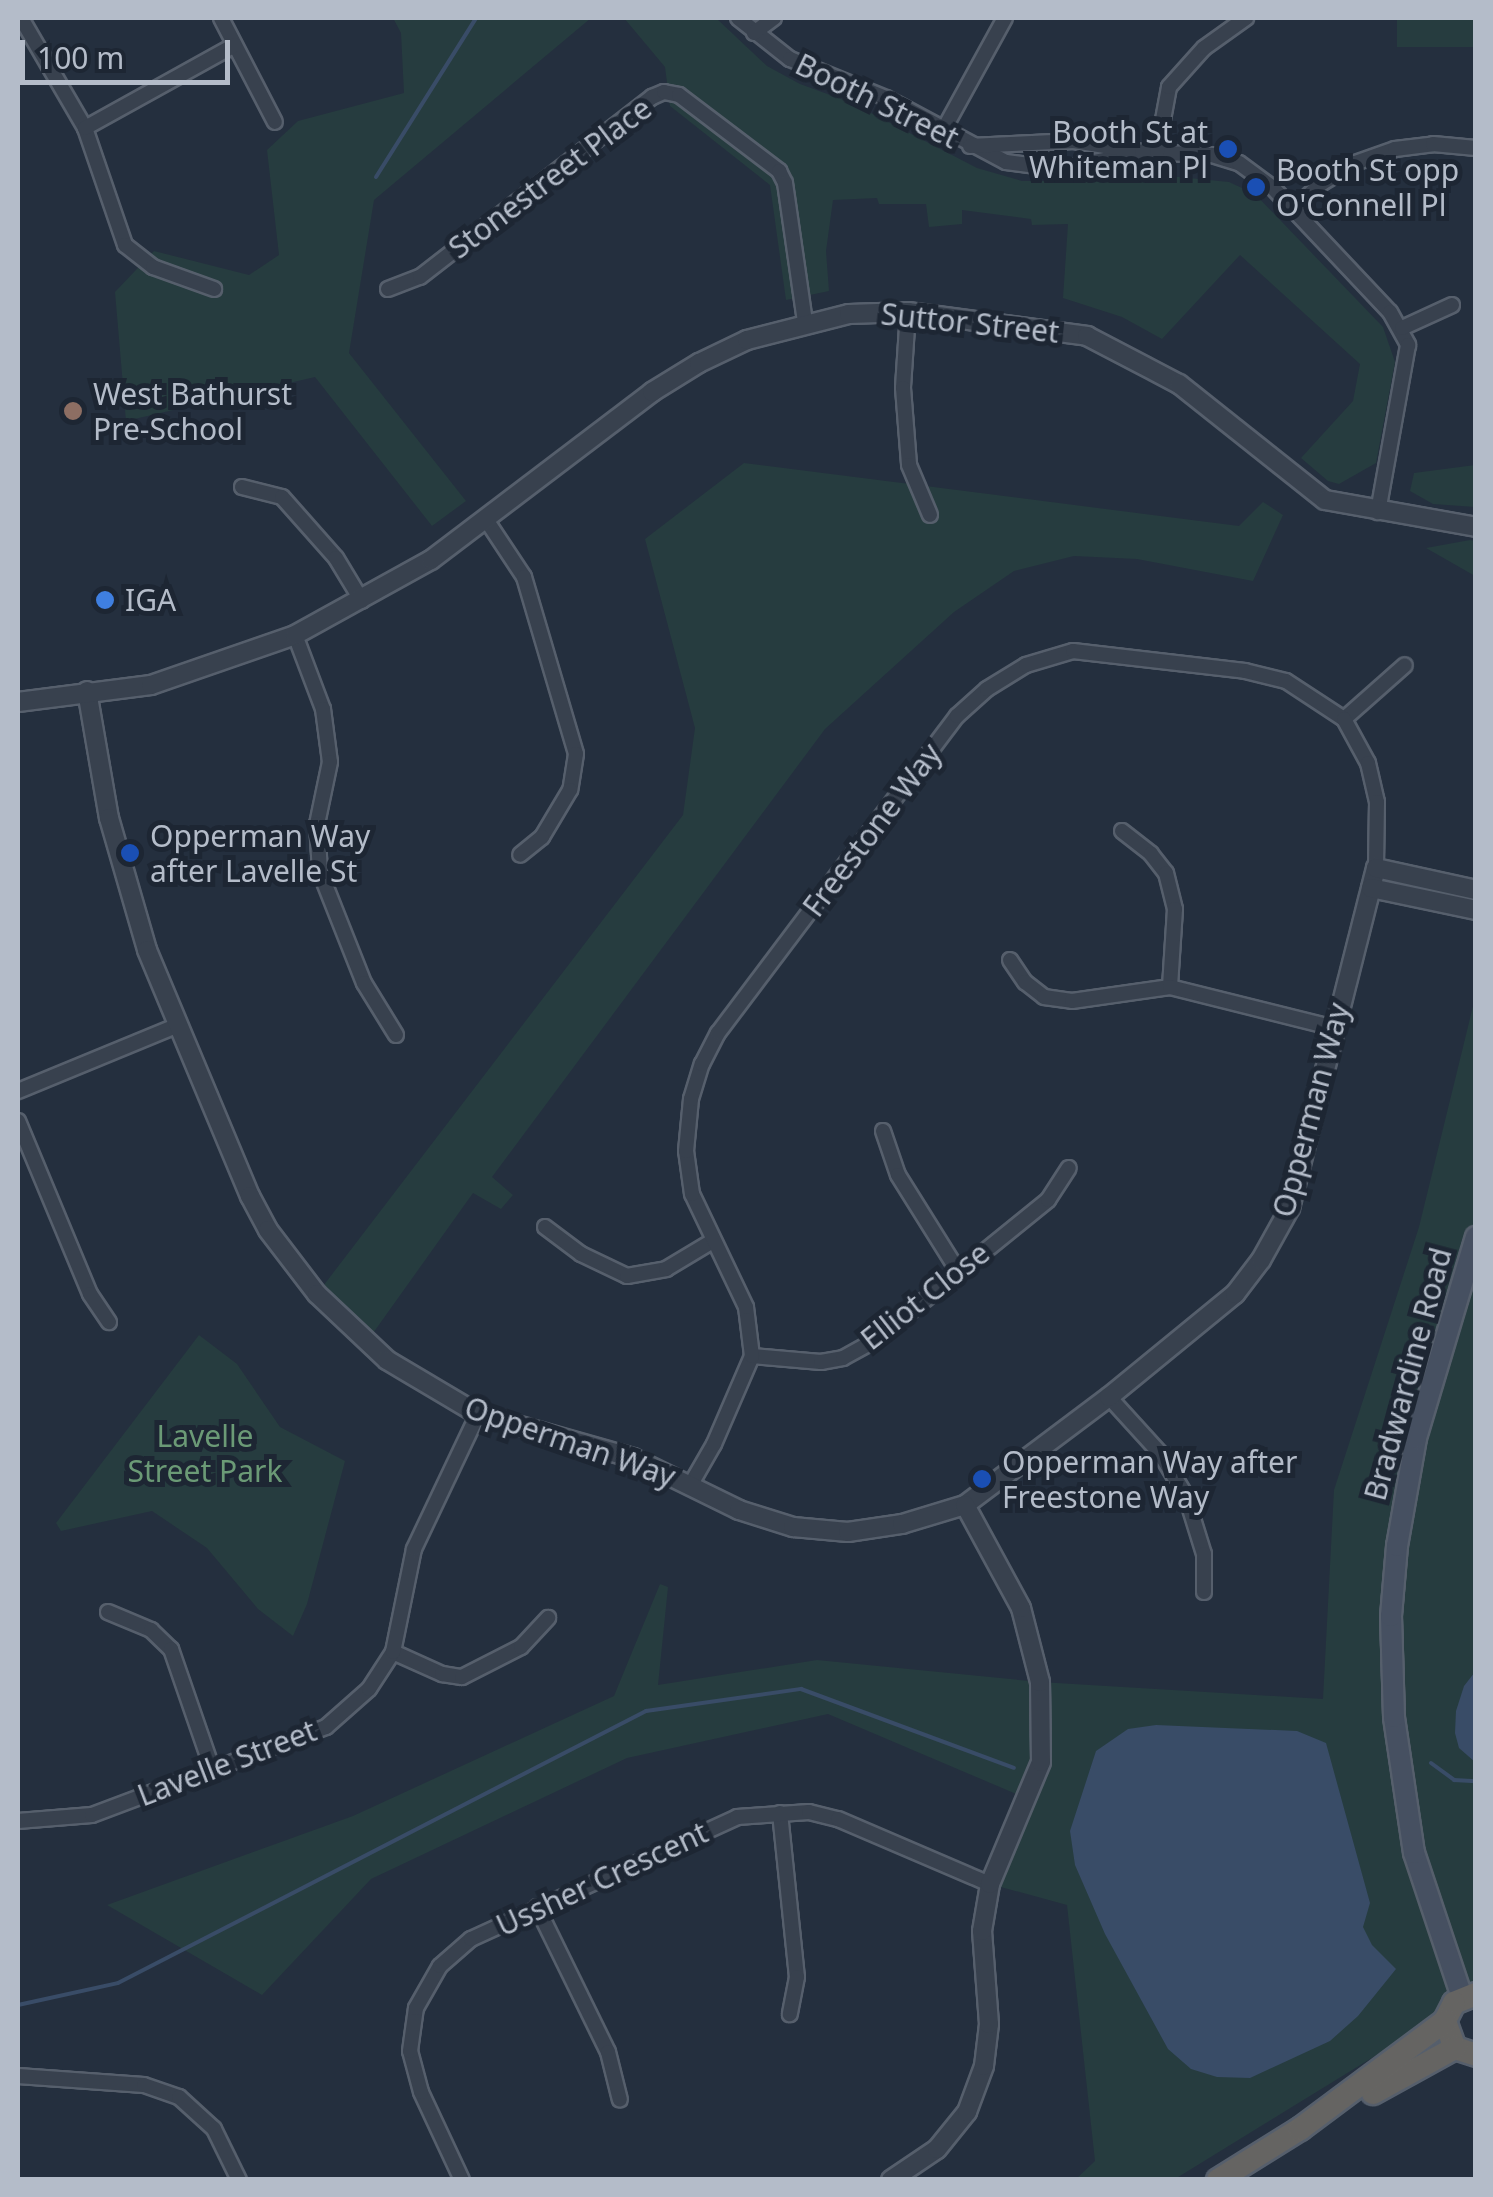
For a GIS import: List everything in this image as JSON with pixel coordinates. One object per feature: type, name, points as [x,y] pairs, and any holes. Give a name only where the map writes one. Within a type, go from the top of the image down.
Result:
[{"type":"highway","points":[[1218,2180],[1300,2129],[1445,2021],[1469,1996]]},
{"type":"highway","points":[[1300,2129],[1318,2126],[1470,2054],[1445,2021]]},
{"type":"main road","name":"Bradwardine Road","points":[[1469,1996],[1414,1853],[1394,1718],[1391,1616],[1397,1546],[1416,1438],[1476,1237]]},
{"type":"street","points":[[20,18],[86,128],[125,245],[153,268],[214,289]]},
{"type":"street","points":[[221,18],[276,122]]},
{"type":"street","name":"Booth Street","points":[[738,18],[790,60],[886,98],[1006,162],[1060,169],[1149,152]]},
{"type":"street","points":[[754,33],[774,18]]},
{"type":"street","points":[[944,130],[1005,18]]},
{"type":"street","points":[[1149,152],[1169,87],[1204,48],[1246,18]]},
{"type":"street","points":[[86,128],[235,44]]},
{"type":"street","name":"Stonestreet Place","points":[[388,289],[420,277],[652,97],[664,92],[678,95],[778,171],[785,183],[805,322]]},
{"type":"street","name":"Booth Street","points":[[970,146],[1074,140],[1149,152],[1212,155],[1239,163],[1294,210],[1402,328]]},
{"type":"street","points":[[1294,210],[1322,183],[1368,158],[1433,144],[1476,148]]},
{"type":"street","points":[[1378,512],[1407,367],[1408,345],[1402,328],[1452,305]]},
{"type":"street","points":[[908,312],[903,388],[909,465],[930,515]]},
{"type":"street","name":"Suttor Street","points":[[18,702],[151,685],[188,676],[207,665],[294,635],[362,601],[486,521],[683,372],[747,340],[805,322],[849,314],[908,312],[1045,327],[1113,346],[1164,374],[1228,420],[1303,487],[1325,500],[1476,527]]},
{"type":"street","points":[[242,487],[282,497],[336,558],[362,601]]},
{"type":"street","points":[[486,521],[524,577],[576,754],[570,790],[542,837],[520,855]]},
{"type":"street","points":[[294,635],[323,709],[330,762],[316,824],[320,872],[364,983],[396,1034]]},
{"type":"street","name":"Freestone Way","points":[[752,1356],[746,1307],[692,1194],[686,1151],[691,1099],[702,1064],[718,1033],[957,716],[987,689],[1026,666],[1073,651],[1280,678],[1344,720]]},
{"type":"street","points":[[1404,665],[1344,720],[1374,784],[1376,868],[1371,888],[1476,910]]},
{"type":"street","name":"Opperman Way","points":[[87,691],[128,894],[178,1026],[250,1196],[292,1262],[354,1333],[420,1382],[478,1414],[633,1458],[739,1510],[793,1528],[848,1532],[902,1524],[965,1505],[1109,1398],[1235,1294],[1261,1260],[1290,1208],[1371,888]]},
{"type":"street","points":[[1122,831],[1151,854],[1166,874],[1174,909],[1170,987]]},
{"type":"street","points":[[1376,868],[1476,890]]},
{"type":"street","points":[[1010,960],[1026,982],[1044,997],[1072,1002],[1170,987],[1334,1028]]},
{"type":"street","points":[[18,1091],[178,1026]]},
{"type":"street","points":[[18,1121],[90,1294],[109,1322]]},
{"type":"street","points":[[883,1130],[898,1175],[958,1271]]},
{"type":"street","name":"Elliot Close","points":[[752,1356],[821,1362],[843,1358],[874,1341],[1048,1200],[1068,1168]]},
{"type":"street","points":[[546,1227],[581,1254],[628,1276],[666,1269],[712,1242]]},
{"type":"street","points":[[690,1484],[714,1444],[752,1356]]},
{"type":"street","points":[[1109,1398],[1160,1453],[1186,1496],[1204,1554],[1204,1592]]},
{"type":"street","name":"Lavelle Street","points":[[18,1820],[92,1815],[326,1727],[369,1689],[393,1652],[414,1548],[478,1414]]},
{"type":"street","points":[[891,2180],[936,2149],[967,2112],[984,2066],[989,2024],[982,1931],[990,1884],[1042,1762],[1040,1682],[1022,1608],[965,1505]]},
{"type":"street","points":[[108,1612],[151,1630],[171,1649],[212,1768]]},
{"type":"street","points":[[393,1652],[442,1674],[462,1677],[521,1647],[548,1618]]},
{"type":"street","name":"Ussher Crescent","points":[[462,2180],[417,2078],[410,2051],[416,2008],[440,1966],[471,1940],[736,1817],[809,1812],[838,1819],[990,1884]]},
{"type":"street","points":[[780,1813],[797,1977],[790,2014]]},
{"type":"street","points":[[538,1908],[608,2052],[620,2100]]},
{"type":"street","points":[[18,2076],[144,2085],[179,2096],[214,2129],[240,2180]]},
{"type":"green space","points":[[393,18],[591,18],[374,200],[349,353],[466,501],[432,526],[315,377],[126,421],[115,292],[154,251],[249,275],[279,255],[267,150],[298,121],[404,93],[401,33]]},
{"type":"green space","points":[[624,18],[716,18],[767,66],[800,84],[852,103],[977,168],[1022,181],[1064,181],[1128,172],[1229,182],[1255,194],[1383,327],[1395,362],[1376,463],[1339,484],[1328,481],[1301,458],[1353,401],[1360,364],[1240,255],[1162,339],[1122,317],[1063,298],[1068,224],[1032,225],[1031,219],[962,210],[962,224],[929,227],[926,204],[879,204],[877,198],[833,200],[826,251],[829,291],[786,300],[770,185],[670,106],[665,67]]},
{"type":"green space","points":[[1397,18],[1475,18],[1475,47],[1397,47]]},
{"type":"green space","points":[[744,463],[1239,526],[1263,502],[1283,515],[1253,581],[1137,559],[1074,556],[1014,571],[954,612],[825,729],[492,1177],[513,1195],[501,1209],[473,1193],[366,1343],[317,1294],[683,815],[695,728],[645,539]]},
{"type":"green space","points":[[1475,465],[1475,507],[1433,504],[1410,491],[1414,473]]},
{"type":"green space","points":[[1470,540],[1475,541],[1475,576],[1426,548]]},
{"type":"green space","points":[[1475,998],[1476,1990],[1427,2024],[1175,2179],[1076,2179],[1095,2161],[1067,1905],[990,1884],[1028,1799],[828,1714],[627,1758],[371,1879],[262,1995],[107,1905],[353,1816],[614,1696],[660,1584],[668,1587],[658,1685],[817,1660],[1040,1682],[1323,1699],[1334,1490],[1419,1227]]},
{"type":"green space","name":"Lavelle Street Park","points":[[199,1335],[237,1364],[280,1427],[345,1461],[307,1604],[293,1636],[258,1609],[207,1548],[152,1511],[61,1531],[56,1523]]},
{"type":"water","points":[[1475,1672],[1475,1762],[1459,1748],[1455,1733],[1456,1711],[1464,1686]]},
{"type":"water","points":[[1156,1725],[1297,1731],[1326,1743],[1370,1903],[1363,1927],[1372,1945],[1396,1969],[1358,2016],[1330,2041],[1250,2078],[1217,2077],[1191,2069],[1168,2049],[1105,1934],[1075,1865],[1070,1831],[1096,1751],[1128,1729]]},
{"type":"waterway","points":[[376,177],[476,18]]},
{"type":"waterway","points":[[18,2005],[118,1983],[646,1711],[801,1689],[1014,1768]]},
{"type":"waterway","points":[[1431,1763],[1454,1780],[1476,1781]]},
{"type":"place","name":"Booth St at Whiteman Pl","points":[[1228,149]]},
{"type":"place","name":"Booth St opp O'Connell Pl","points":[[1256,187]]},
{"type":"place","name":"West Bathurst Pre-School","points":[[73,411]]},
{"type":"place","name":"IGA","points":[[105,600]]},
{"type":"place","name":"Opperman Way after Lavelle St","points":[[130,853]]},
{"type":"place","name":"Opperman Way after Freestone Way","points":[[982,1479]]}]
